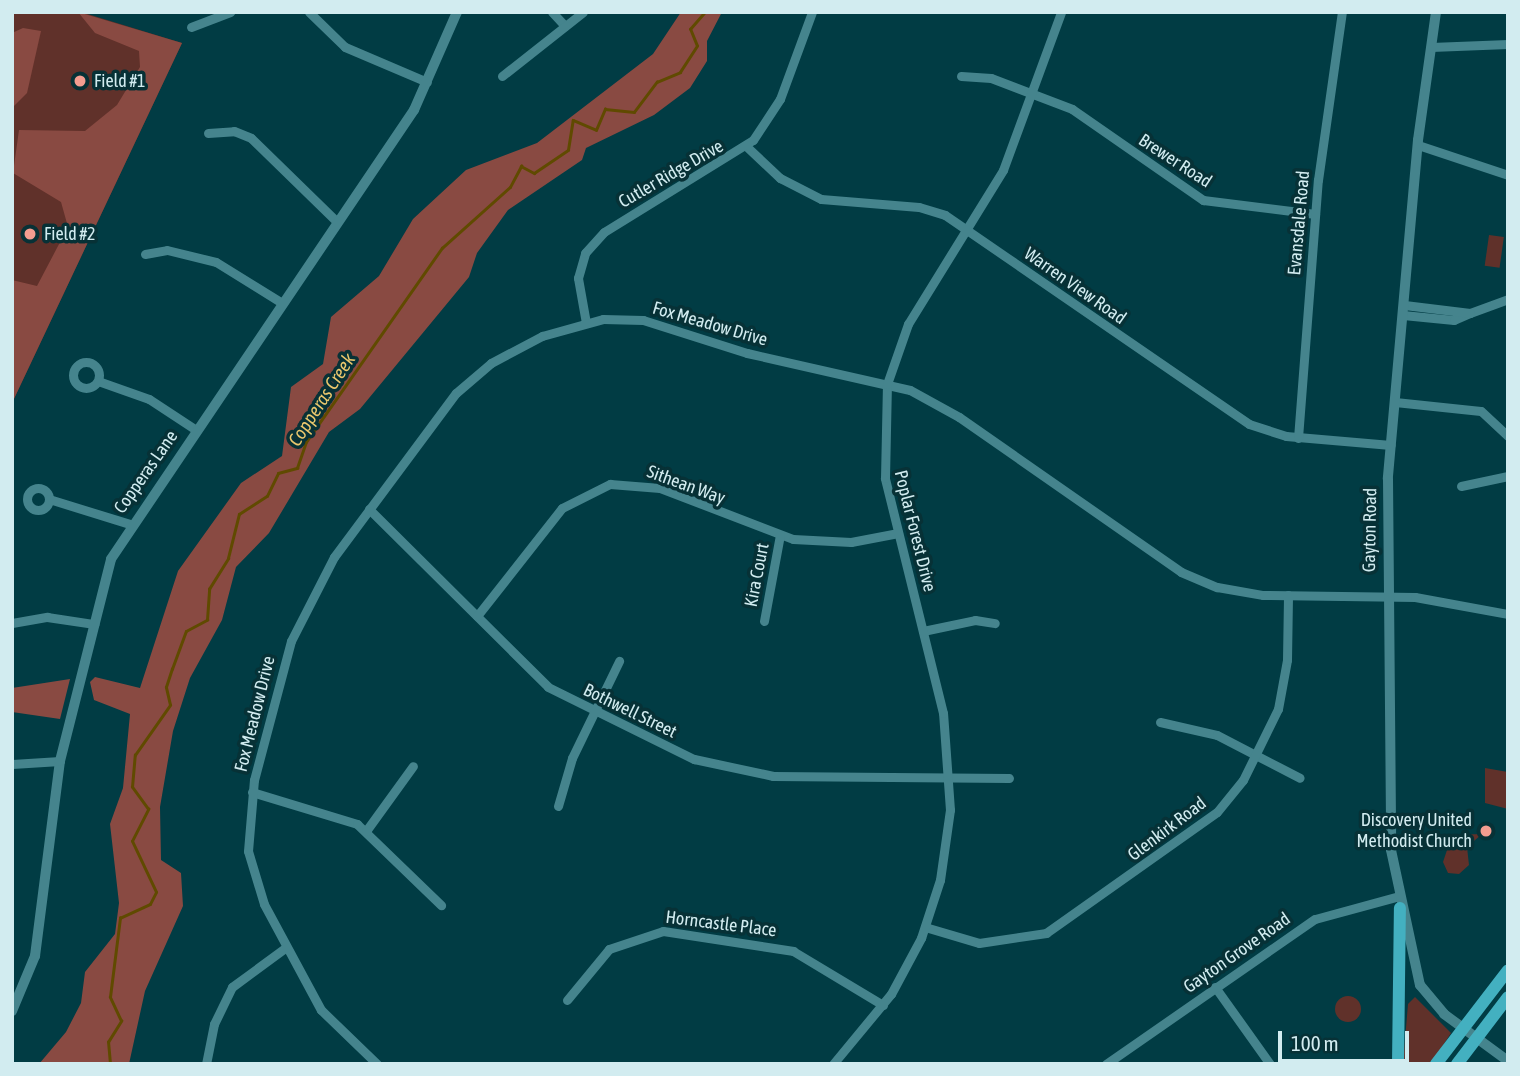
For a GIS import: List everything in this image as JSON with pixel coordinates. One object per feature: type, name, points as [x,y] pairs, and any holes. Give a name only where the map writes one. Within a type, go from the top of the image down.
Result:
[{"type":"main road","points":[[1398,1064],[1399,902]]},
{"type":"main road","points":[[1436,1064],[1508,970]]},
{"type":"main road","points":[[1457,1064],[1508,997]]},
{"type":"street","points":[[191,27],[230,12]]},
{"type":"street","points":[[309,12],[345,47],[428,82]]},
{"type":"street","name":"Copperas Lane","points":[[12,1011],[35,956],[60,761],[111,559],[130,524],[337,222],[428,82],[457,12]]},
{"type":"street","points":[[552,12],[565,26]]},
{"type":"street","points":[[502,76],[583,12]]},
{"type":"street","name":"Cutler Ridge Drive","points":[[586,323],[578,278],[595,239],[746,146],[780,99],[812,12]]},
{"type":"street","name":"Poplar Forest Drive","points":[[833,1064],[883,1005],[925,927],[943,865],[950,777],[923,631],[882,458],[887,384],[908,324],[969,231],[1003,170],[1061,12]]},
{"type":"street","name":"Evansdale Road","points":[[1297,438],[1315,214],[1342,12]]},
{"type":"street","name":"Gayton Road","points":[[1436,12],[1418,145],[1391,445],[1386,596],[1391,850],[1399,902],[1420,985],[1463,1028],[1508,1061]]},
{"type":"street","points":[[1431,47],[1508,44]]},
{"type":"street","name":"Brewer Road","points":[[961,76],[1033,91],[1072,109],[1203,200],[1315,214]]},
{"type":"street","points":[[208,133],[234,131],[251,138],[337,222]]},
{"type":"street","points":[[1418,145],[1508,175]]},
{"type":"street","name":"Warren View Road","points":[[746,146],[808,194],[843,203],[919,206],[969,231],[1228,412],[1297,438],[1391,445]]},
{"type":"street","points":[[145,254],[167,250],[216,262],[282,303]]},
{"type":"street","points":[[1404,310],[1470,313],[1508,299]]},
{"type":"street","name":"Fox Meadow Drive","points":[[377,1064],[321,1010],[285,948],[252,870],[247,831],[252,792],[295,632],[324,574],[369,509],[472,378],[522,345],[586,323],[643,320],[747,353],[887,384],[948,410],[1181,572],[1226,590],[1288,595],[1386,596],[1508,614]]},
{"type":"street","points":[[98,381],[149,399],[196,430]]},
{"type":"street","points":[[1395,402],[1481,411],[1507,432]]},
{"type":"street","points":[[1461,486],[1508,476]]},
{"type":"street","name":"Sithean Way","points":[[477,616],[562,508],[598,487],[644,484],[780,535],[834,543],[898,533]]},
{"type":"street","points":[[49,499],[130,524]]},
{"type":"street","name":"Bothwell Street","points":[[369,509],[530,672],[594,711],[694,759],[743,773],[1009,778]]},
{"type":"street","name":"Kira Court","points":[[764,621],[780,535]]},
{"type":"street","name":"Glenkirk Road","points":[[925,927],[995,944],[1055,929],[1201,826],[1231,796],[1257,755],[1282,694],[1288,595]]},
{"type":"street","points":[[12,622],[47,617],[94,624]]},
{"type":"street","points":[[923,631],[975,620],[995,623]]},
{"type":"street","points":[[558,806],[594,711],[618,661]]},
{"type":"street","points":[[1160,722],[1217,735],[1300,778]]},
{"type":"street","points":[[12,764],[60,761]]},
{"type":"street","points":[[366,831],[412,766]]},
{"type":"street","points":[[252,792],[323,809],[366,831],[441,905]]},
{"type":"street","name":"Gayton Grove Road","points":[[1106,1064],[1315,919],[1399,902]]},
{"type":"street","name":"Horncastle Place","points":[[567,1000],[609,949],[663,931],[793,951],[883,1005]]},
{"type":"street","points":[[206,1064],[219,1008],[232,987],[285,948]]},
{"type":"street","points":[[1215,987],[1269,1064]]},
{"type":"shaded area","points":[[12,12],[81,12],[182,43],[12,403]]},
{"type":"shaded area","points":[[78,12],[182,43],[12,403],[12,280],[37,286],[68,227],[61,202],[13,173],[19,130],[85,131],[117,105],[140,67],[139,51],[95,33]]},
{"type":"shaded area","points":[[681,12],[722,12],[707,41],[707,61],[690,88],[654,115],[586,148],[582,160],[508,210],[477,253],[469,277],[360,409],[329,432],[269,533],[236,567],[222,620],[190,678],[173,731],[160,807],[161,860],[181,873],[183,906],[145,991],[129,1064],[39,1064],[66,1032],[81,1003],[85,972],[115,934],[119,903],[110,824],[123,788],[130,714],[94,700],[90,682],[95,677],[140,688],[178,571],[241,483],[282,456],[291,387],[323,364],[331,317],[379,276],[413,219],[466,170],[537,143],[653,54]]},
{"type":"shaded area","points":[[23,28],[41,31],[27,93],[12,108],[12,33]]},
{"type":"shaded area","points":[[1489,235],[1504,237],[1500,268],[1485,266]]},
{"type":"shaded area","points":[[70,679],[60,719],[12,712],[12,688]]},
{"type":"shaded area","points":[[1485,768],[1508,772],[1508,809],[1485,803]]},
{"type":"shaded area","points":[[1482,834],[1467,847],[1469,865],[1459,874],[1448,873],[1443,862],[1452,835]]},
{"type":"shaded area","points":[[1348,996],[1357,1000],[1361,1009],[1357,1018],[1348,1022],[1339,1018],[1335,1009],[1339,1000]]},
{"type":"shaded area","points":[[1415,997],[1451,1033],[1431,1064],[1403,1064],[1408,1004]]},
{"type":"waterway","name":"Copperas Creek","points":[[110,1064],[108,1042],[121,1021],[110,997],[120,918],[150,904],[156,892],[132,841],[148,809],[132,787],[135,755],[170,705],[166,687],[186,631],[207,620],[209,589],[228,558],[239,514],[267,496],[278,473],[297,468],[306,442],[442,248],[510,187],[521,166],[534,173],[568,150],[573,120],[596,130],[605,109],[634,112],[657,82],[680,72],[697,46],[690,29],[705,12]]},
{"type":"place","name":"Field #1","points":[[80,81]]},
{"type":"place","name":"Field #2","points":[[30,234]]},
{"type":"place","name":"Discovery United Methodist Church","points":[[1486,831]]}]
